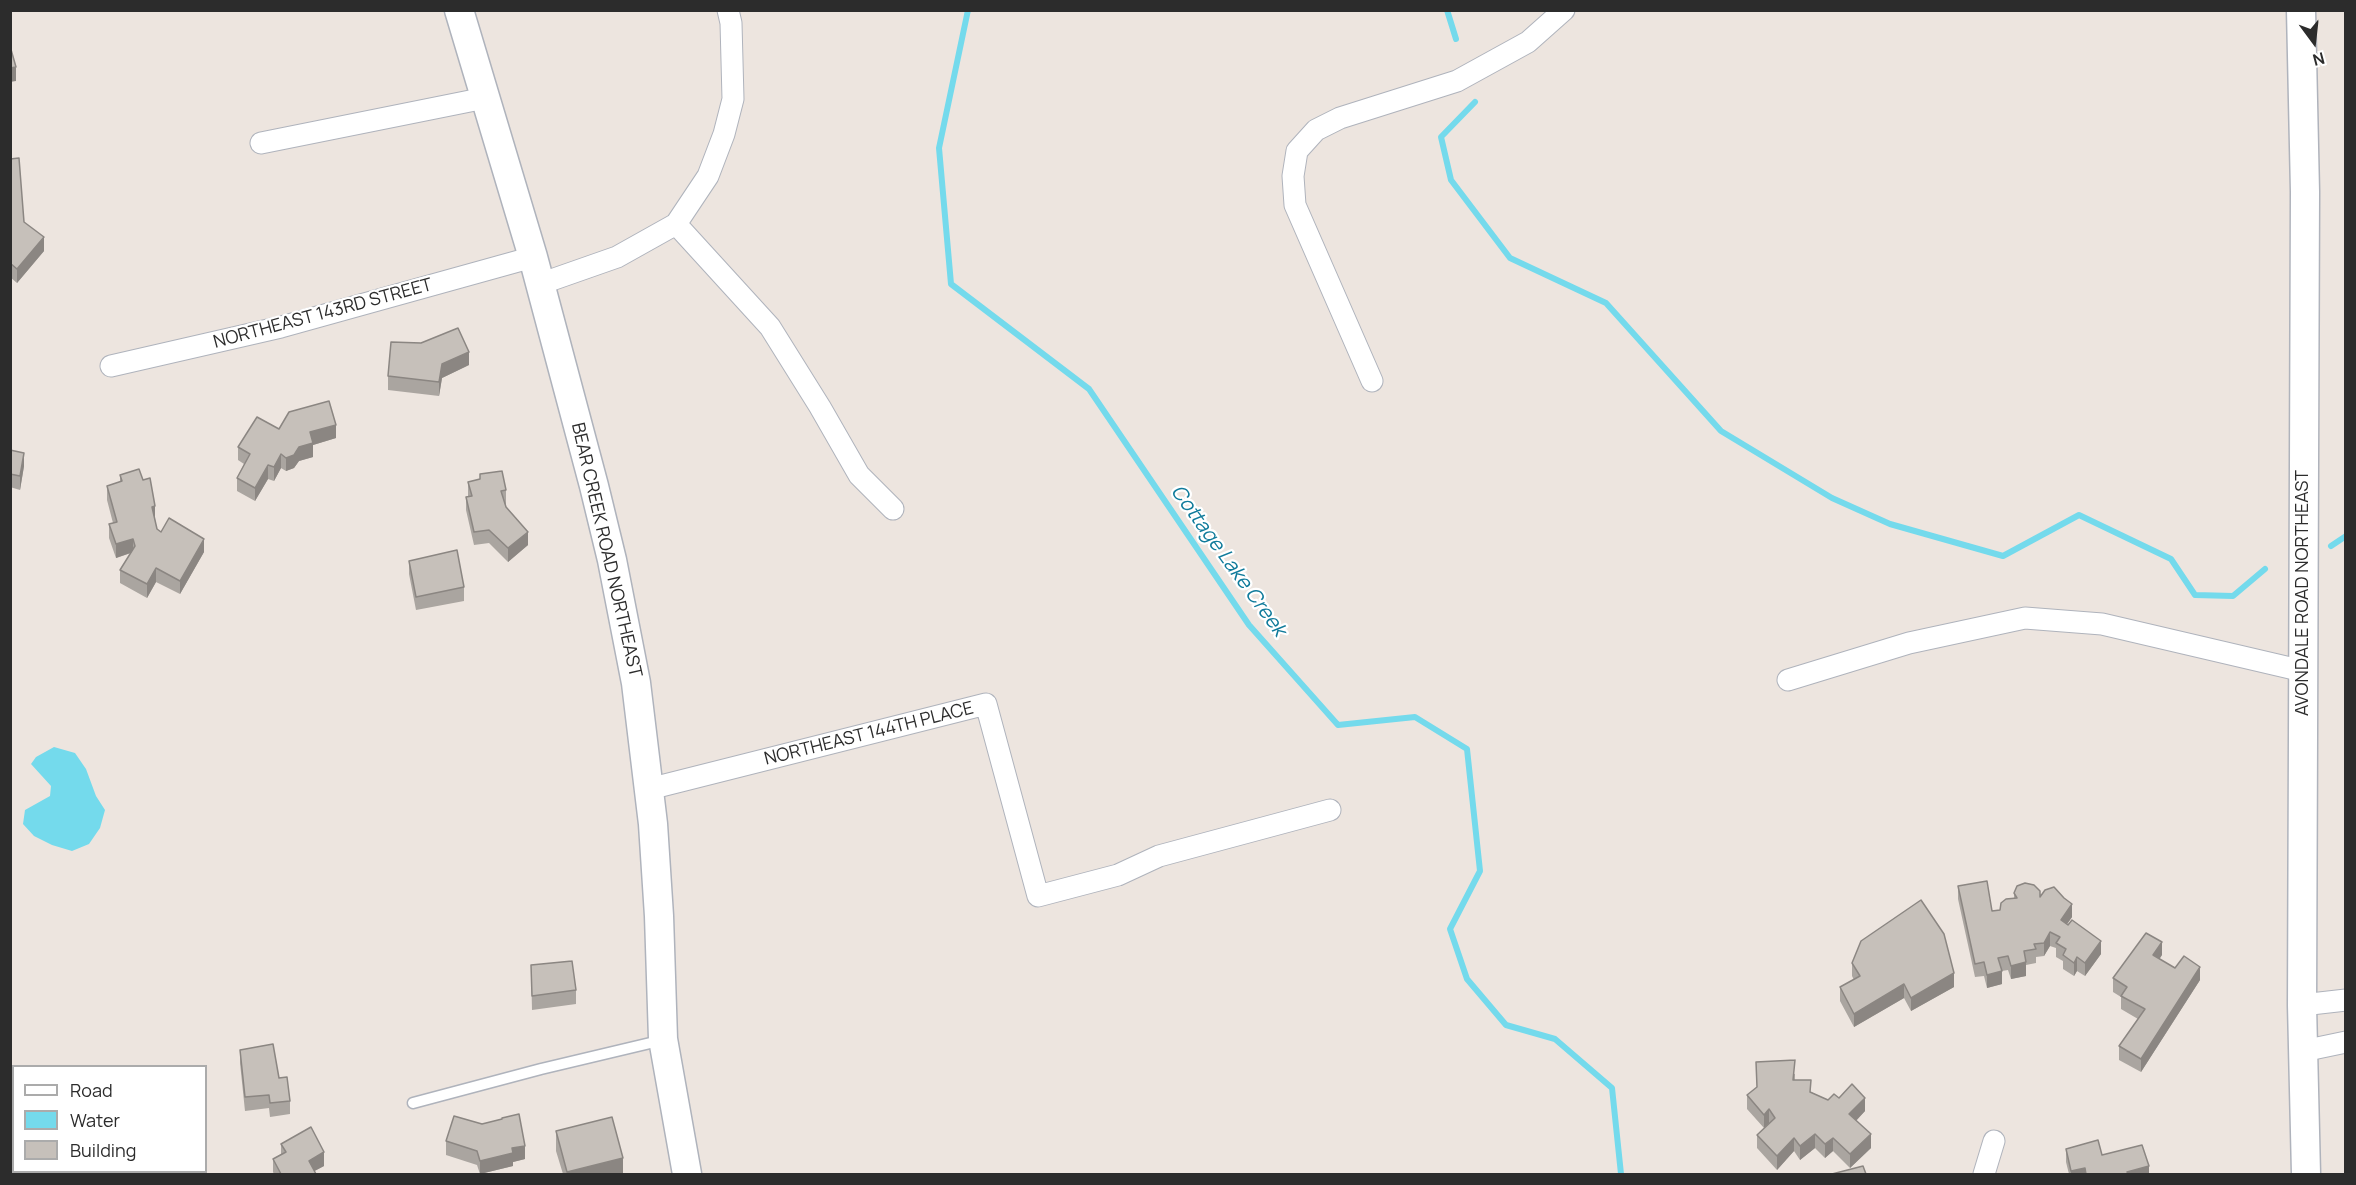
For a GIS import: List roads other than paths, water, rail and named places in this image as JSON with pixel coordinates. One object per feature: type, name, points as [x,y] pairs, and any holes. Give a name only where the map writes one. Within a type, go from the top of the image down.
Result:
[{"type":"street","name":"BEAR CREEK ROAD NORTHEAST","points":[[459,10],[536,270],[612,560],[636,682],[649,789],[659,916],[663,1040],[687,1174]]},
{"type":"street","name":"NORTHEAST 143RD STREET","points":[[111,366],[536,270],[617,257],[676,224],[708,176],[724,134],[730,110],[733,88],[731,23],[728,10]]},
{"type":"street","points":[[1372,381],[1295,205],[1293,177],[1297,151],[1316,130],[1340,118],[1457,81],[1528,42],[1564,10]]},
{"type":"street","name":"AVONDALE ROAD NORTHEAST","points":[[2301,10],[2305,192],[2302,1005],[2306,1174]]},
{"type":"street","points":[[261,143],[485,98]]},
{"type":"street","points":[[676,224],[770,327],[859,475],[892,509]]},
{"type":"street","points":[[1788,680],[1909,643],[2025,618],[2102,624],[2303,671]]},
{"type":"street","name":"NORTHEAST 144TH PLACE","points":[[649,789],[986,704],[1038,896],[1118,875],[1160,856],[1330,810]]},
{"type":"street","points":[[2302,1005],[2346,1000]]},
{"type":"street","points":[[2303,1051],[2346,1042]]},
{"type":"street","points":[[1984,1174],[1994,1140]]},
{"type":"lane","points":[[413,1103],[663,1040]]},
{"type":"water","points":[[54,747],[75,753],[86,769],[96,796],[105,810],[100,828],[89,844],[72,851],[34,836],[23,824],[25,810],[50,796],[51,786],[31,764],[36,757]]},
{"type":"waterway","name":"Cottage Lake Creek","points":[[968,10],[939,148],[951,284],[1089,389],[1249,625],[1338,725],[1415,717],[1467,749],[1480,871],[1450,929],[1467,979],[1506,1025],[1555,1039],[1612,1088],[1621,1174]]},
{"type":"waterway","points":[[1447,10],[1456,39]]},
{"type":"waterway","points":[[1475,102],[1441,137],[1451,180],[1510,258],[1606,303],[1721,431],[1832,498],[1890,524],[2003,556],[2079,515],[2171,559],[2195,595],[2233,596],[2265,569]]},
{"type":"waterway","points":[[2331,546],[2346,536]]}]
